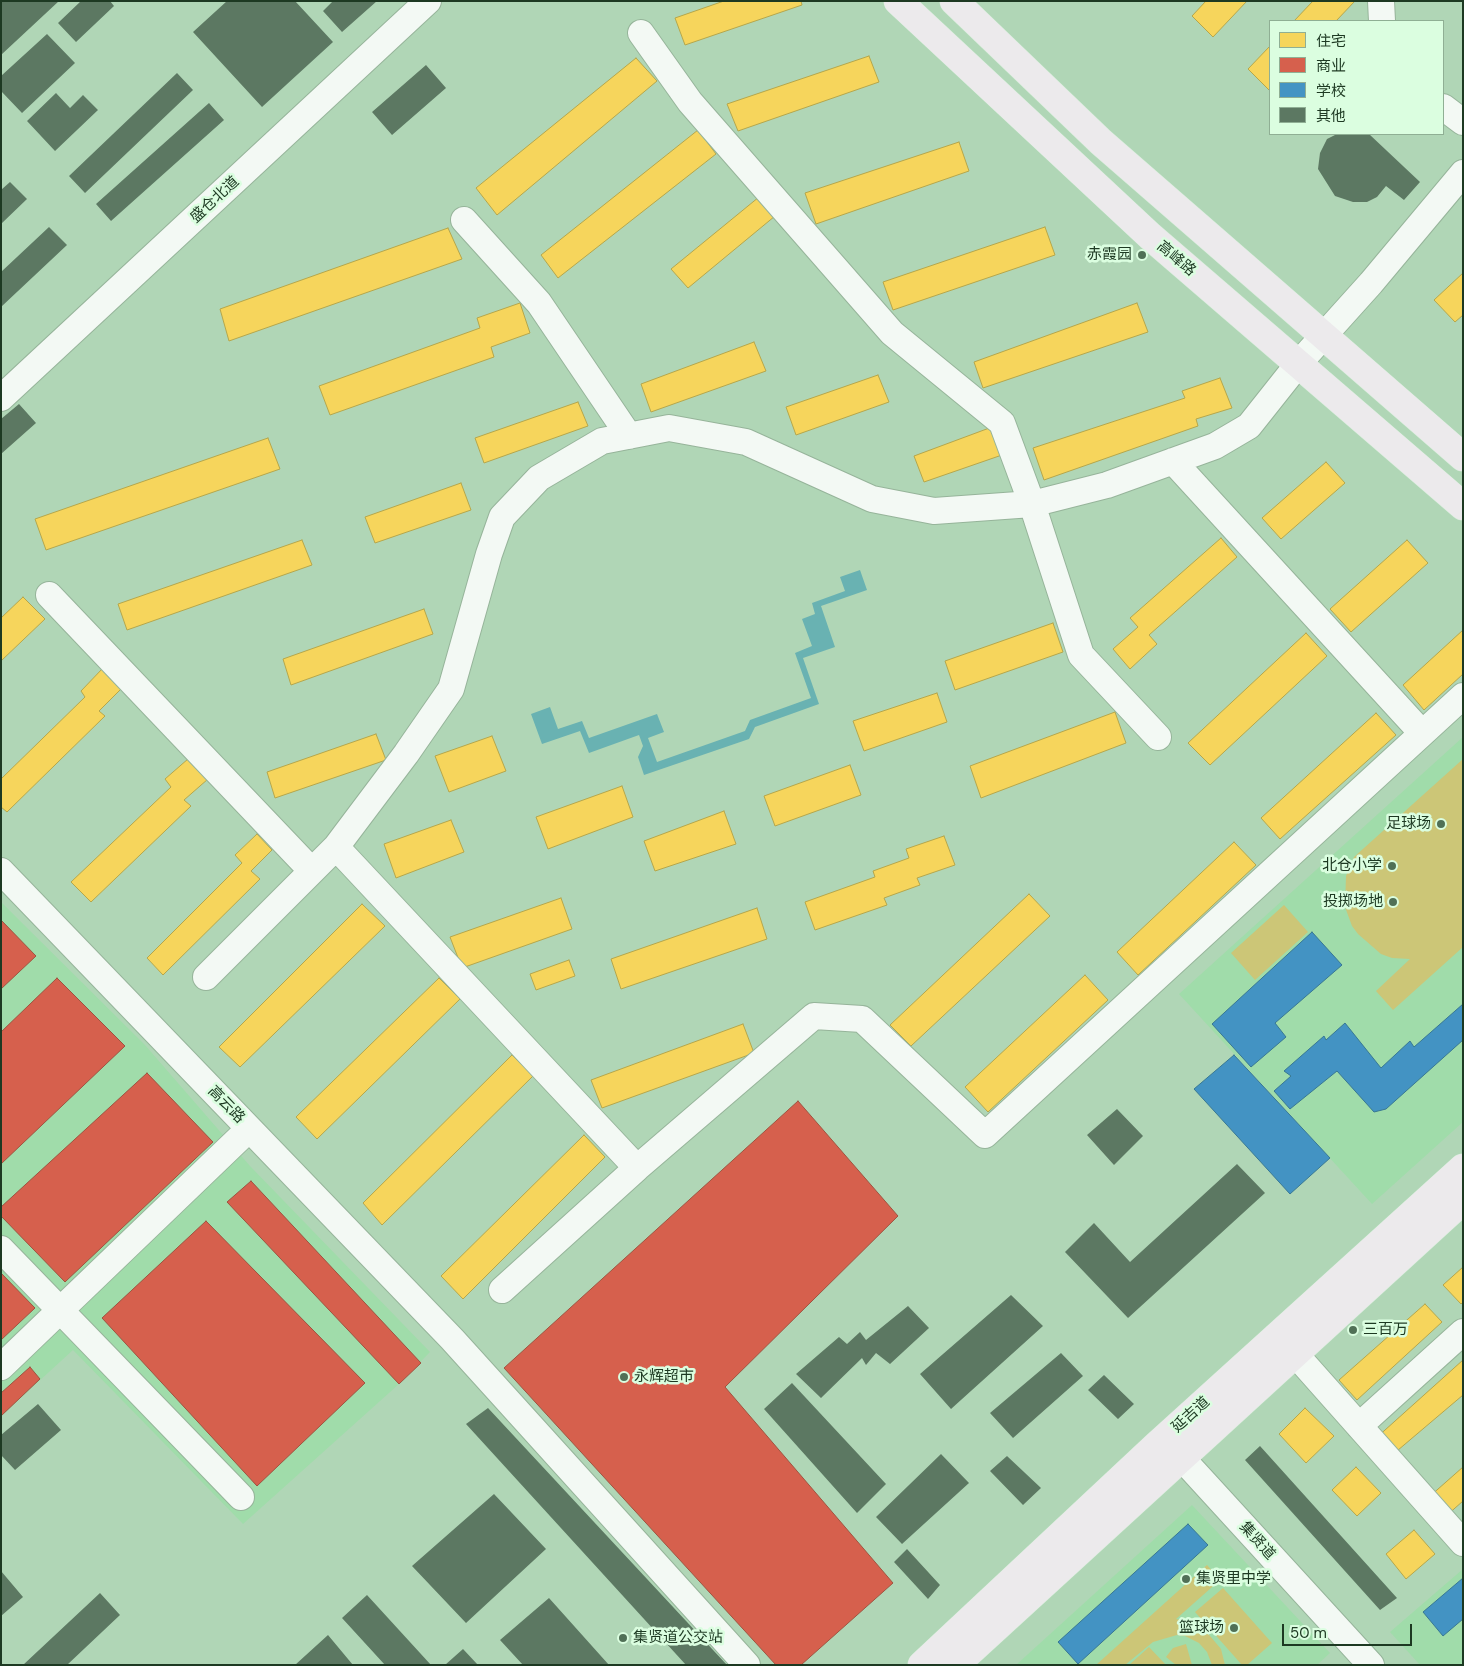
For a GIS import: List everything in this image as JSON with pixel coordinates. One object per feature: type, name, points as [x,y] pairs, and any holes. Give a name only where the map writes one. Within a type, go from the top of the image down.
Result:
[{"type":"main road","name":"高峰路","points":[[898,1],[1150,236],[1463,506]]},
{"type":"main road","points":[[954,1],[1101,142],[1463,457]]},
{"type":"main road","name":"延吉道","points":[[1286,1345],[1463,1168]]},
{"type":"main road","name":"延吉道","points":[[922,1665],[1168,1451],[1286,1345],[1463,1200]]},
{"type":"main road","name":"延吉道","points":[[955,1665],[1168,1451]]},
{"type":"street","name":"盛仓北道","points":[[1,378],[411,1]]},
{"type":"street","name":"盛仓北道","points":[[1,398],[428,1]]},
{"type":"street","points":[[1381,1],[1382,20]]},
{"type":"street","points":[[641,33],[690,102],[892,333],[1002,423],[1032,504],[1081,655],[1158,737]]},
{"type":"street","points":[[1444,109],[1463,122]]},
{"type":"street","points":[[206,977],[336,847],[406,754],[451,689],[489,554],[502,518],[539,478],[602,442],[669,428],[746,442],[872,499],[934,511],[1032,504],[1106,485],[1216,446],[1249,426],[1299,363],[1463,173]]},
{"type":"street","points":[[464,220],[539,303],[629,436]]},
{"type":"street","points":[[1173,461],[1422,733]]},
{"type":"street","points":[[49,595],[312,871]]},
{"type":"street","points":[[502,1290],[637,1168],[814,1016],[862,1019],[985,1135],[1463,696]]},
{"type":"street","points":[[336,847],[637,1168]]},
{"type":"street","name":"高云路","points":[[1,870],[452,1339],[747,1665]]},
{"type":"street","points":[[1,1367],[249,1129]]},
{"type":"street","points":[[1,1249],[241,1497]]},
{"type":"street","points":[[1359,1426],[1463,1332]]},
{"type":"street","points":[[1286,1345],[1463,1543]]},
{"type":"street","name":"集贤道","points":[[1168,1451],[1358,1665]]},
{"type":"street","name":"集贤道","points":[[1168,1451],[1371,1665]]},
{"type":"shaded area","name":"北仓小学","points":[[1463,737],[1463,1122],[1372,1204],[1179,994]]},
{"type":"shaded area","points":[[1463,759],[1463,947],[1393,1010],[1376,991],[1410,959],[1392,958],[1381,954],[1358,934],[1352,926],[1345,907],[1346,876],[1354,857]]},
{"type":"shaded area","points":[[1,902],[145,1045],[250,1166],[430,1352],[399,1384],[243,1524],[73,1350],[1,1416]]},
{"type":"shaded area","points":[[1284,905],[1308,932],[1255,980],[1231,953]]},
{"type":"shaded area","name":"集贤里中学","points":[[1192,1505],[1330,1653],[1317,1665],[1016,1665]]},
{"type":"shaded area","points":[[1207,1565],[1220,1580],[1176,1619],[1190,1622],[1205,1630],[1221,1649],[1225,1665],[1212,1665],[1207,1652],[1199,1643],[1185,1636],[1177,1635],[1153,1642],[1125,1665],[1096,1665]]},
{"type":"shaded area","points":[[1463,1569],[1463,1665],[1420,1665],[1390,1632]]},
{"type":"shaded area","name":"篮球场","points":[[1223,1588],[1272,1643],[1247,1665],[1242,1665],[1195,1612]]},
{"type":"shaded area","points":[[1186,1644],[1192,1665],[1176,1665],[1166,1657],[1173,1648]]},
{"type":"shaded area","points":[[1149,1647],[1166,1665],[1129,1665]]},
{"type":"water","points":[[860,570],[867,590],[821,606],[835,647],[803,658],[819,704],[755,727],[749,739],[644,775],[638,757],[643,746],[639,735],[589,753],[580,731],[542,744],[531,714],[550,707],[558,729],[582,721],[589,738],[657,714],[664,732],[648,738],[657,762],[745,731],[750,720],[811,698],[795,653],[812,646],[802,619],[815,614],[812,603],[845,591],[840,577]]},
{"type":"building: 住宅","points":[[724,1],[801,1],[802,5],[685,45],[675,18]]},
{"type":"building: 住宅","points":[[1206,1],[1247,1],[1213,37],[1192,16]]},
{"type":"building: 住宅","points":[[1313,1],[1355,1],[1337,20],[1295,20]]},
{"type":"building: 住宅","points":[[1269,47],[1269,90],[1248,69]]},
{"type":"building: 住宅","points":[[869,56],[879,82],[738,131],[727,104]]},
{"type":"building: 住宅","points":[[636,58],[657,81],[497,215],[476,188]]},
{"type":"building: 住宅","points":[[698,130],[716,154],[558,278],[541,255]]},
{"type":"building: 住宅","points":[[959,142],[969,171],[816,224],[805,193]]},
{"type":"building: 住宅","points":[[759,197],[775,216],[688,288],[671,269]]},
{"type":"building: 住宅","points":[[1045,227],[1055,255],[893,310],[883,282]]},
{"type":"building: 住宅","points":[[448,228],[462,259],[229,341],[220,309]]},
{"type":"building: 住宅","points":[[1463,273],[1463,315],[1455,322],[1434,300]]},
{"type":"building: 住宅","points":[[520,303],[530,333],[491,347],[494,357],[330,415],[319,386],[480,328],[477,318]]},
{"type":"building: 住宅","points":[[1137,303],[1148,332],[983,388],[974,362]]},
{"type":"building: 住宅","points":[[754,342],[766,371],[651,412],[641,384]]},
{"type":"building: 住宅","points":[[878,375],[889,402],[796,435],[786,407]]},
{"type":"building: 住宅","points":[[1220,378],[1232,408],[1196,419],[1198,426],[1044,480],[1033,448],[1185,398],[1182,391]]},
{"type":"building: 住宅","points":[[578,402],[588,426],[484,463],[475,438]]},
{"type":"building: 住宅","points":[[992,427],[1002,455],[924,482],[914,456]]},
{"type":"building: 住宅","points":[[268,438],[280,469],[46,550],[35,519]]},
{"type":"building: 住宅","points":[[1326,462],[1345,483],[1281,539],[1262,518]]},
{"type":"building: 住宅","points":[[461,483],[471,510],[375,543],[365,517]]},
{"type":"building: 住宅","points":[[1221,538],[1237,557],[1149,635],[1157,644],[1130,669],[1113,649],[1138,627],[1130,618]]},
{"type":"building: 住宅","points":[[302,540],[312,565],[127,630],[118,604]]},
{"type":"building: 住宅","points":[[1407,540],[1428,563],[1351,632],[1330,609]]},
{"type":"building: 住宅","points":[[23,597],[45,619],[1,661],[1,618]]},
{"type":"building: 住宅","points":[[424,609],[433,634],[291,685],[283,659]]},
{"type":"building: 住宅","points":[[1053,623],[1063,652],[955,690],[945,661]]},
{"type":"building: 住宅","points":[[1463,630],[1463,674],[1424,710],[1403,685]]},
{"type":"building: 住宅","points":[[1306,633],[1327,656],[1210,765],[1188,743]]},
{"type":"building: 住宅","points":[[103,668],[122,688],[99,711],[105,716],[7,812],[1,807],[1,779],[85,697],[81,691]]},
{"type":"building: 住宅","points":[[937,693],[947,722],[864,751],[853,721]]},
{"type":"building: 住宅","points":[[1115,712],[1126,743],[981,798],[970,766]]},
{"type":"building: 住宅","points":[[1376,713],[1396,735],[1280,839],[1261,818]]},
{"type":"building: 住宅","points":[[376,734],[386,760],[275,798],[267,772]]},
{"type":"building: 住宅","points":[[492,736],[506,771],[449,792],[435,756]]},
{"type":"building: 住宅","points":[[188,759],[208,779],[184,800],[191,806],[91,902],[71,882],[171,787],[165,779]]},
{"type":"building: 住宅","points":[[850,765],[861,795],[775,826],[764,796]]},
{"type":"building: 住宅","points":[[622,786],[633,817],[548,849],[536,817]]},
{"type":"building: 住宅","points":[[724,811],[736,844],[655,871],[644,841]]},
{"type":"building: 住宅","points":[[451,820],[464,852],[396,878],[384,844]]},
{"type":"building: 住宅","points":[[257,834],[272,850],[251,871],[260,879],[163,975],[147,958],[242,863],[235,855]]},
{"type":"building: 住宅","points":[[944,836],[955,865],[917,878],[920,885],[884,898],[887,905],[815,930],[805,902],[875,877],[873,871],[909,858],[906,849]]},
{"type":"building: 住宅","points":[[1234,842],[1256,865],[1138,975],[1117,952]]},
{"type":"building: 住宅","points":[[1029,894],[1050,916],[911,1046],[890,1025]]},
{"type":"building: 住宅","points":[[561,898],[572,929],[462,968],[450,937]]},
{"type":"building: 住宅","points":[[362,904],[385,926],[240,1067],[219,1047]]},
{"type":"building: 住宅","points":[[757,908],[767,939],[621,989],[611,959]]},
{"type":"building: 住宅","points":[[569,960],[575,976],[536,990],[530,974]]},
{"type":"building: 住宅","points":[[1085,975],[1108,1000],[988,1112],[965,1087]]},
{"type":"building: 住宅","points":[[439,978],[460,999],[317,1139],[296,1117]]},
{"type":"building: 住宅","points":[[743,1024],[754,1053],[602,1108],[591,1080]]},
{"type":"building: 住宅","points":[[512,1055],[533,1076],[382,1225],[363,1203]]},
{"type":"building: 住宅","points":[[584,1135],[605,1157],[463,1299],[441,1276]]},
{"type":"building: 住宅","points":[[1463,1267],[1463,1302],[1461,1304],[1443,1285]]},
{"type":"building: 住宅","points":[[1425,1304],[1442,1322],[1357,1400],[1339,1380]]},
{"type":"building: 住宅","points":[[1463,1360],[1463,1395],[1391,1456],[1375,1439]]},
{"type":"building: 住宅","points":[[1305,1408],[1334,1436],[1306,1463],[1279,1434]]},
{"type":"building: 住宅","points":[[1356,1467],[1381,1493],[1357,1516],[1332,1490]]},
{"type":"building: 住宅","points":[[1463,1467],[1463,1501],[1446,1516],[1429,1497]]},
{"type":"building: 住宅","points":[[1414,1530],[1435,1554],[1406,1579],[1386,1554]]},
{"type":"building: 商业","points":[[1,920],[36,956],[1,989]]},
{"type":"building: 商业","points":[[57,978],[125,1046],[1,1164],[1,1032]]},
{"type":"building: 商业","points":[[147,1073],[213,1142],[65,1282],[1,1216],[1,1207]]},
{"type":"building: 商业","name":"永辉超市","points":[[798,1101],[898,1216],[725,1387],[893,1583],[801,1665],[776,1665],[504,1368]]},
{"type":"building: 商业","points":[[251,1181],[421,1363],[399,1384],[227,1202]]},
{"type":"building: 商业","points":[[206,1221],[365,1383],[257,1486],[102,1318]]},
{"type":"building: 商业","points":[[1,1273],[35,1308],[1,1340]]},
{"type":"building: 商业","points":[[30,1367],[40,1379],[1,1416],[1,1393]]},
{"type":"building: 学校","points":[[1312,932],[1342,965],[1275,1023],[1286,1037],[1251,1067],[1212,1024]]},
{"type":"building: 学校","points":[[1463,1004],[1463,1040],[1386,1109],[1374,1112],[1337,1071],[1290,1109],[1274,1091],[1291,1076],[1284,1071],[1324,1036],[1326,1040],[1345,1023],[1381,1068],[1410,1041],[1414,1047]]},
{"type":"building: 学校","points":[[1234,1055],[1330,1158],[1290,1194],[1194,1089]]},
{"type":"building: 学校","points":[[1188,1524],[1208,1545],[1078,1664],[1058,1642]]},
{"type":"building: 学校","points":[[1463,1578],[1463,1619],[1443,1636],[1423,1612]]},
{"type":"building: 其他","points":[[2,1],[59,1],[1,55]]},
{"type":"building: 其他","points":[[81,1],[110,1],[114,6],[76,42],[58,23]]},
{"type":"building: 其他","points":[[227,1],[295,1],[333,42],[262,107],[193,32]]},
{"type":"building: 其他","points":[[333,1],[377,1],[342,32],[323,11]]},
{"type":"building: 其他","points":[[47,34],[75,63],[22,113],[1,91],[1,76]]},
{"type":"building: 其他","points":[[426,65],[446,88],[392,135],[372,112]]},
{"type":"building: 其他","points":[[177,73],[193,90],[85,193],[69,176]]},
{"type":"building: 其他","points":[[56,93],[70,108],[83,95],[98,110],[55,151],[27,121]]},
{"type":"building: 其他","points":[[209,103],[224,120],[111,221],[96,204]]},
{"type":"building: 其他","points":[[1335,135],[1370,135],[1420,182],[1404,200],[1386,186],[1377,197],[1367,202],[1353,202],[1335,196],[1318,169],[1320,153],[1327,139]]},
{"type":"building: 其他","points":[[10,182],[27,199],[1,224],[1,190]]},
{"type":"building: 其他","points":[[49,227],[67,245],[1,307],[1,272]]},
{"type":"building: 其他","points":[[19,404],[36,423],[1,454],[1,419]]},
{"type":"building: 其他","points":[[1117,1109],[1143,1136],[1114,1165],[1087,1135]]},
{"type":"building: 其他","points":[[1237,1164],[1265,1193],[1128,1318],[1065,1252],[1094,1223],[1130,1262]]},
{"type":"building: 其他","points":[[1011,1295],[1043,1326],[951,1409],[920,1374]]},
{"type":"building: 其他","points":[[908,1306],[929,1328],[890,1364],[876,1353],[866,1365],[862,1358],[821,1398],[796,1374],[839,1337],[847,1344],[860,1332],[866,1340]]},
{"type":"building: 其他","points":[[1061,1353],[1083,1376],[1013,1438],[990,1413]]},
{"type":"building: 其他","points":[[1104,1375],[1134,1404],[1118,1419],[1088,1390]]},
{"type":"building: 其他","points":[[792,1383],[886,1484],[857,1513],[764,1409]]},
{"type":"building: 其他","points":[[38,1404],[61,1430],[15,1470],[1,1455],[1,1435]]},
{"type":"building: 其他","points":[[488,1408],[727,1665],[686,1665],[466,1424]]},
{"type":"building: 其他","points":[[1260,1446],[1397,1598],[1380,1610],[1245,1460]]},
{"type":"building: 其他","points":[[941,1454],[969,1483],[902,1544],[876,1517]]},
{"type":"building: 其他","points":[[1007,1456],[1041,1488],[1023,1505],[990,1471]]},
{"type":"building: 其他","points":[[494,1494],[546,1549],[466,1623],[412,1566]]},
{"type":"building: 其他","points":[[907,1549],[940,1585],[928,1599],[894,1562]]},
{"type":"building: 其他","points":[[1,1571],[23,1597],[1,1616]]},
{"type":"building: 其他","points":[[100,1593],[120,1615],[67,1665],[23,1665]]},
{"type":"building: 其他","points":[[367,1595],[431,1665],[385,1665],[342,1618]]},
{"type":"building: 其他","points":[[549,1598],[609,1665],[523,1665],[500,1640]]},
{"type":"building: 其他","points":[[328,1635],[353,1665],[295,1665]]},
{"type":"building: 其他","points":[[463,1649],[478,1665],[445,1665]]},
{"type":"place","name":"赤霞园","points":[[1142,255]]},
{"type":"place","name":"足球场","points":[[1441,824]]},
{"type":"place","name":"北仓小学","points":[[1392,866]]},
{"type":"place","name":"投掷场地","points":[[1393,902]]},
{"type":"place","name":"三百万","points":[[1353,1330]]},
{"type":"place","name":"永辉超市","points":[[624,1377]]},
{"type":"place","name":"集贤里中学","points":[[1186,1579]]},
{"type":"place","name":"篮球场","points":[[1234,1628]]},
{"type":"place","name":"集贤道公交站","points":[[623,1638]]}]
